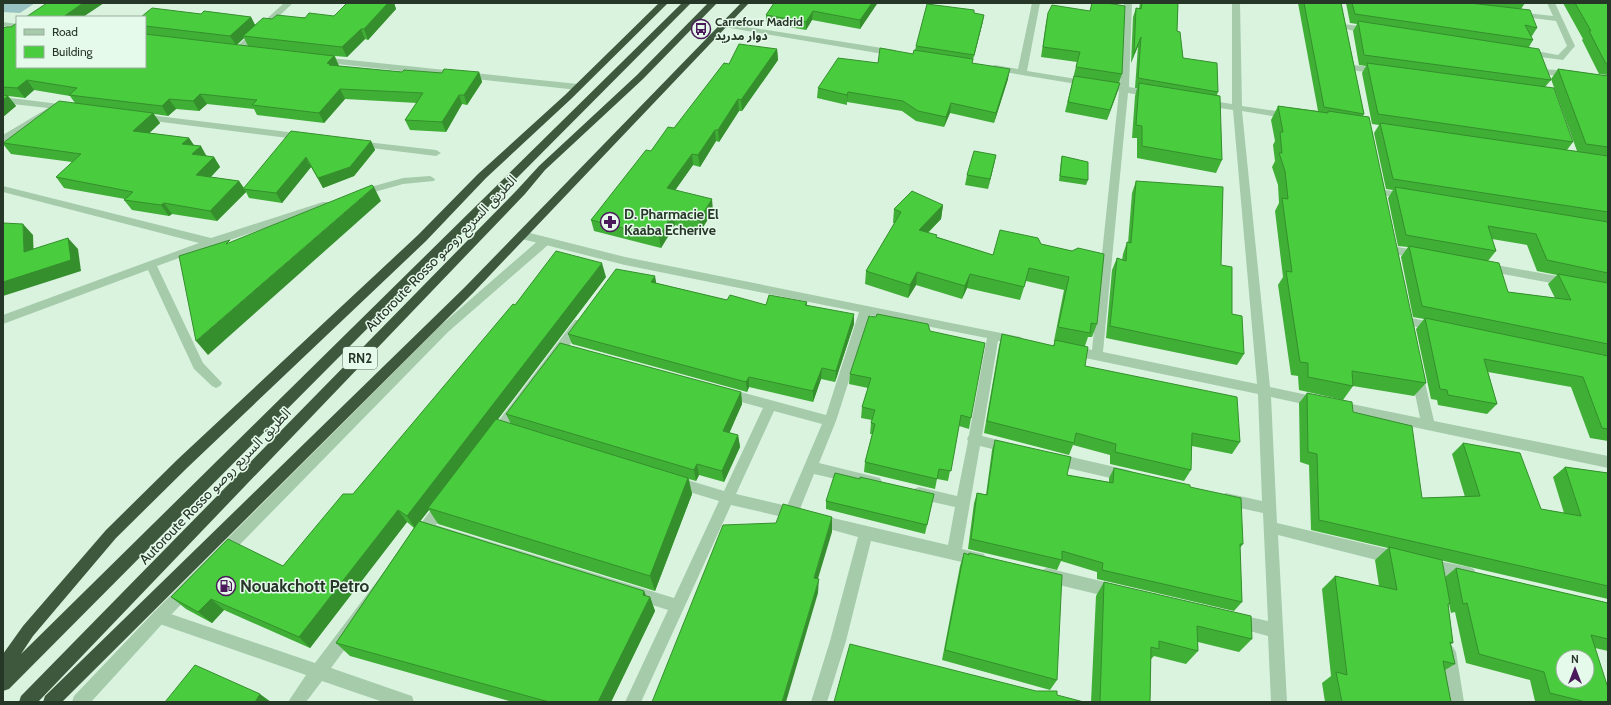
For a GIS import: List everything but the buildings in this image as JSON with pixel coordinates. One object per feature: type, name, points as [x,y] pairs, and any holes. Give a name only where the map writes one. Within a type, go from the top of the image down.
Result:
[{"type":"highway","points":[[3,667],[28,631],[111,534],[182,463],[422,238],[482,176],[578,87],[664,3]]},
{"type":"highway","name":"Autoroute Rosso الطريق السريع روصو","points":[[3,683],[688,3]]},
{"type":"highway","name":"Autoroute Rosso الطريق السريع روصو","points":[[27,702],[521,192],[542,168],[640,77],[713,3]]},
{"type":"highway","points":[[51,702],[469,290],[745,3]]},
{"type":"street","points":[[253,53],[233,51],[289,3]]},
{"type":"street","points":[[1022,73],[1036,3]]},
{"type":"street","points":[[1097,355],[1124,89],[1128,3]]},
{"type":"street","points":[[1236,3],[1237,108],[1264,391],[1279,702]]},
{"type":"street","points":[[1542,72],[1560,58],[1571,46],[1551,3]]},
{"type":"street","points":[[1504,12],[1559,19]]},
{"type":"street","points":[[1348,40],[1344,22],[1376,30]]},
{"type":"street","points":[[3,24],[16,27]]},
{"type":"street","points":[[724,25],[906,54]]},
{"type":"street","points":[[8,35],[16,28]]},
{"type":"street","points":[[1514,51],[1560,58]]},
{"type":"street","points":[[308,59],[578,87]]},
{"type":"street","points":[[1357,83],[1354,64],[1386,72]]},
{"type":"street","points":[[983,66],[1162,95]]},
{"type":"street","points":[[1542,72],[1578,75]]},
{"type":"street","points":[[1542,72],[1547,84]]},
{"type":"street","points":[[3,100],[79,110]]},
{"type":"street","points":[[1199,102],[1298,117]]},
{"type":"street","points":[[3,139],[55,107]]},
{"type":"street","points":[[134,117],[317,139]]},
{"type":"street","points":[[348,143],[436,153]]},
{"type":"street","points":[[353,196],[403,181],[430,179]]},
{"type":"street","points":[[3,189],[211,242]]},
{"type":"street","points":[[1382,207],[1379,189],[1419,198]]},
{"type":"street","points":[[3,320],[211,242],[338,200]]},
{"type":"street","points":[[522,235],[544,242],[625,261],[1030,343]]},
{"type":"street","points":[[80,702],[159,617],[444,329],[544,242]]},
{"type":"street","points":[[1395,264],[1391,246],[1430,257]]},
{"type":"street","points":[[616,273],[625,261]]},
{"type":"street","points":[[151,265],[198,366],[216,383]]},
{"type":"street","points":[[1477,266],[1577,284]]},
{"type":"street","points":[[296,702],[588,310]]},
{"type":"street","points":[[791,513],[830,421],[866,310]]},
{"type":"street","points":[[1410,336],[1406,318],[1445,329]]},
{"type":"street","points":[[954,553],[973,439],[993,336]]},
{"type":"street","points":[[561,348],[830,421]]},
{"type":"street","points":[[1060,348],[1608,462]]},
{"type":"street","points":[[1416,365],[1428,424]]},
{"type":"street","points":[[633,702],[771,404]]},
{"type":"street","points":[[500,428],[727,498],[866,533],[992,562]]},
{"type":"street","points":[[973,439],[1019,450]]},
{"type":"street","points":[[1042,456],[1141,479]]},
{"type":"street","points":[[810,467],[886,485]]},
{"type":"street","points":[[909,490],[963,503]]},
{"type":"street","points":[[1217,497],[1270,510]]},
{"type":"street","points":[[1270,526],[1412,562],[1485,578]]},
{"type":"street","points":[[426,528],[677,606]]},
{"type":"street","points":[[819,702],[838,641],[866,533]]},
{"type":"street","points":[[1434,566],[1436,581]]},
{"type":"street","points":[[1030,571],[1130,595]]},
{"type":"street","points":[[159,617],[406,702]]},
{"type":"street","points":[[1222,617],[1276,630]]},
{"type":"street","points":[[1445,634],[1456,702]]},
{"type":"street","points":[[838,641],[853,646]]},
{"type":"shaded area","points":[[3,3],[35,3],[20,13],[3,12]]},
{"type":"place","name":"Carrefour Madrid دوار مدريد","points":[[701,29]]},
{"type":"place","name":"D. Pharmacie El Kaaba Echerive","points":[[610,222]]},
{"type":"place","name":"Nouakchott Petro","points":[[226,586]]}]
